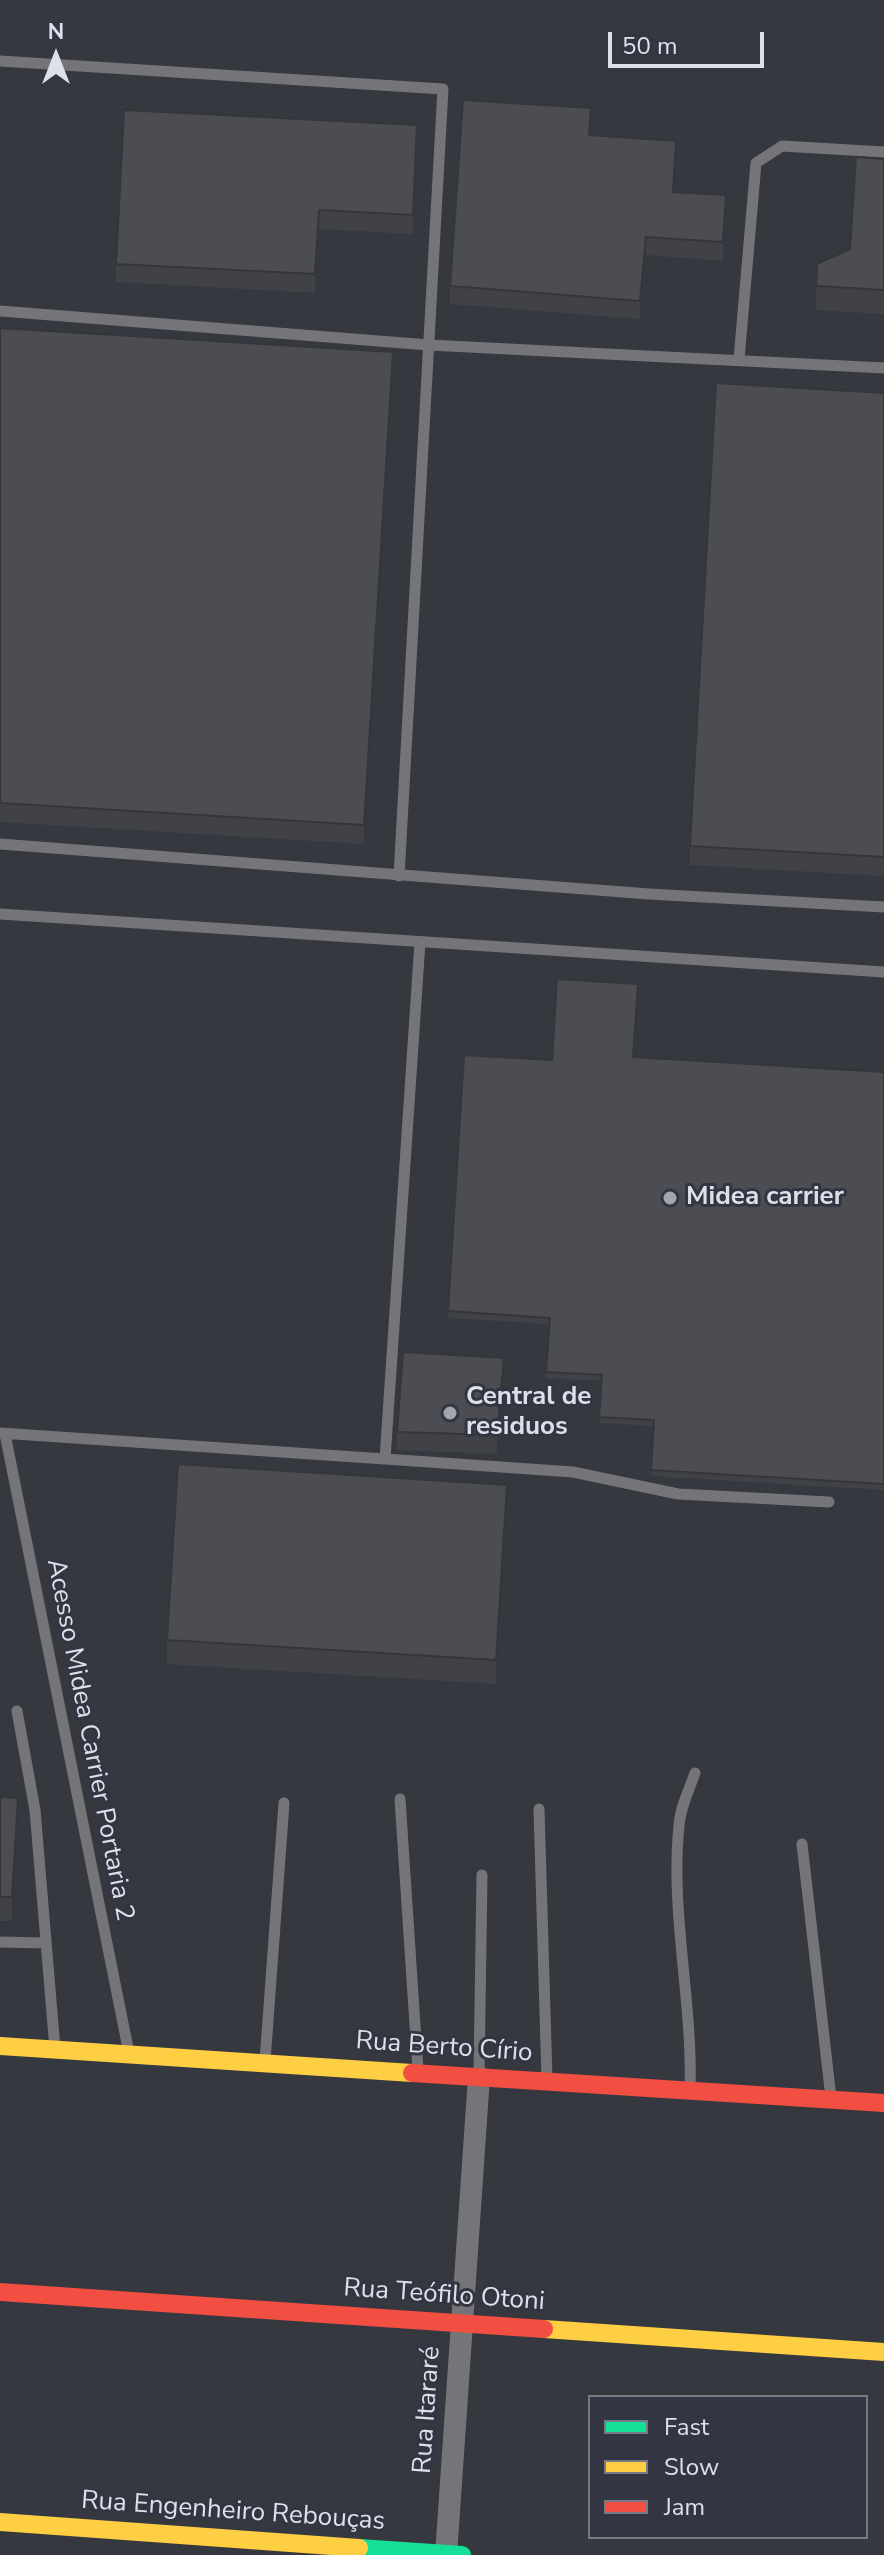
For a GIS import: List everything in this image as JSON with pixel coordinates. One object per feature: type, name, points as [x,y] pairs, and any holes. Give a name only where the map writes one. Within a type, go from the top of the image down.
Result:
[{"type":"street","name":"Rua Berto Círio","points":[[0,2046],[884,2103]]},
{"type":"street","name":"Rua Itararé","points":[[452,2555],[462,2323],[479,2077]]},
{"type":"street","name":"Rua Teófilo Otoni","points":[[0,2292],[884,2352]]},
{"type":"street","name":"Rua Engenheiro Rebouças","points":[[0,2522],[452,2555]]},
{"type":"lane","points":[[0,61],[443,89],[399,876]]},
{"type":"lane","points":[[739,359],[756,163],[782,146],[884,152]]},
{"type":"lane","points":[[0,311],[429,345],[884,368]]},
{"type":"lane","points":[[0,844],[399,876],[884,907]]},
{"type":"lane","points":[[0,914],[884,972]]},
{"type":"lane","points":[[385,1459],[420,942]]},
{"type":"lane","points":[[3,1434],[573,1472],[678,1494],[829,1502]]},
{"type":"lane","name":"Acesso Midea Carrier Portaria 2","points":[[3,1434],[129,2054]]},
{"type":"lane","points":[[17,1711],[35,1810],[55,2049]]},
{"type":"lane","points":[[690,2090],[692,2046],[678,1886],[679,1823],[695,1773]]},
{"type":"lane","points":[[400,1799],[418,2073]]},
{"type":"lane","points":[[265,2063],[284,1803]]},
{"type":"lane","points":[[539,1809],[547,2081]]},
{"type":"lane","points":[[802,1844],[831,2099]]},
{"type":"lane","points":[[479,2077],[482,1875]]},
{"type":"lane","points":[[0,1942],[46,1943]]},
{"type":"building","points":[[463,100],[591,108],[589,135],[676,141],[673,192],[726,195],[723,242],[646,237],[640,301],[450,286]]},
{"type":"building","points":[[124,110],[417,125],[413,215],[319,210],[315,274],[116,264]]},
{"type":"building","points":[[856,157],[884,159],[884,290],[816,286],[817,264],[850,249]]},
{"type":"building","points":[[0,328],[393,352],[364,825],[0,803]]},
{"type":"building","points":[[716,383],[884,393],[884,857],[690,846]]},
{"type":"building","name":"Midea carrier","points":[[557,979],[638,984],[633,1057],[884,1072],[884,1484],[651,1470],[654,1420],[599,1417],[602,1375],[546,1372],[550,1318],[448,1311],[464,1055],[552,1060]]},
{"type":"building","name":"Central de residuos","points":[[403,1352],[504,1358],[497,1435],[397,1432]]},
{"type":"building","points":[[178,1464],[507,1485],[496,1660],[167,1640]]},
{"type":"building","points":[[0,1797],[18,1798],[12,1897],[0,1897]]},
{"type":"traffic: fast","points":[[359,2548],[462,2555]]},
{"type":"traffic: slow","points":[[0,2046],[412,2073]]},
{"type":"traffic: slow","points":[[544,2329],[884,2352]]},
{"type":"traffic: slow","points":[[0,2522],[359,2548]]},
{"type":"traffic: jam","points":[[412,2073],[884,2103]]},
{"type":"traffic: jam","points":[[0,2292],[544,2329]]},
{"type":"place","name":"Midea carrier","points":[[670,1198]]},
{"type":"place","name":"Central de residuos","points":[[450,1413]]}]
